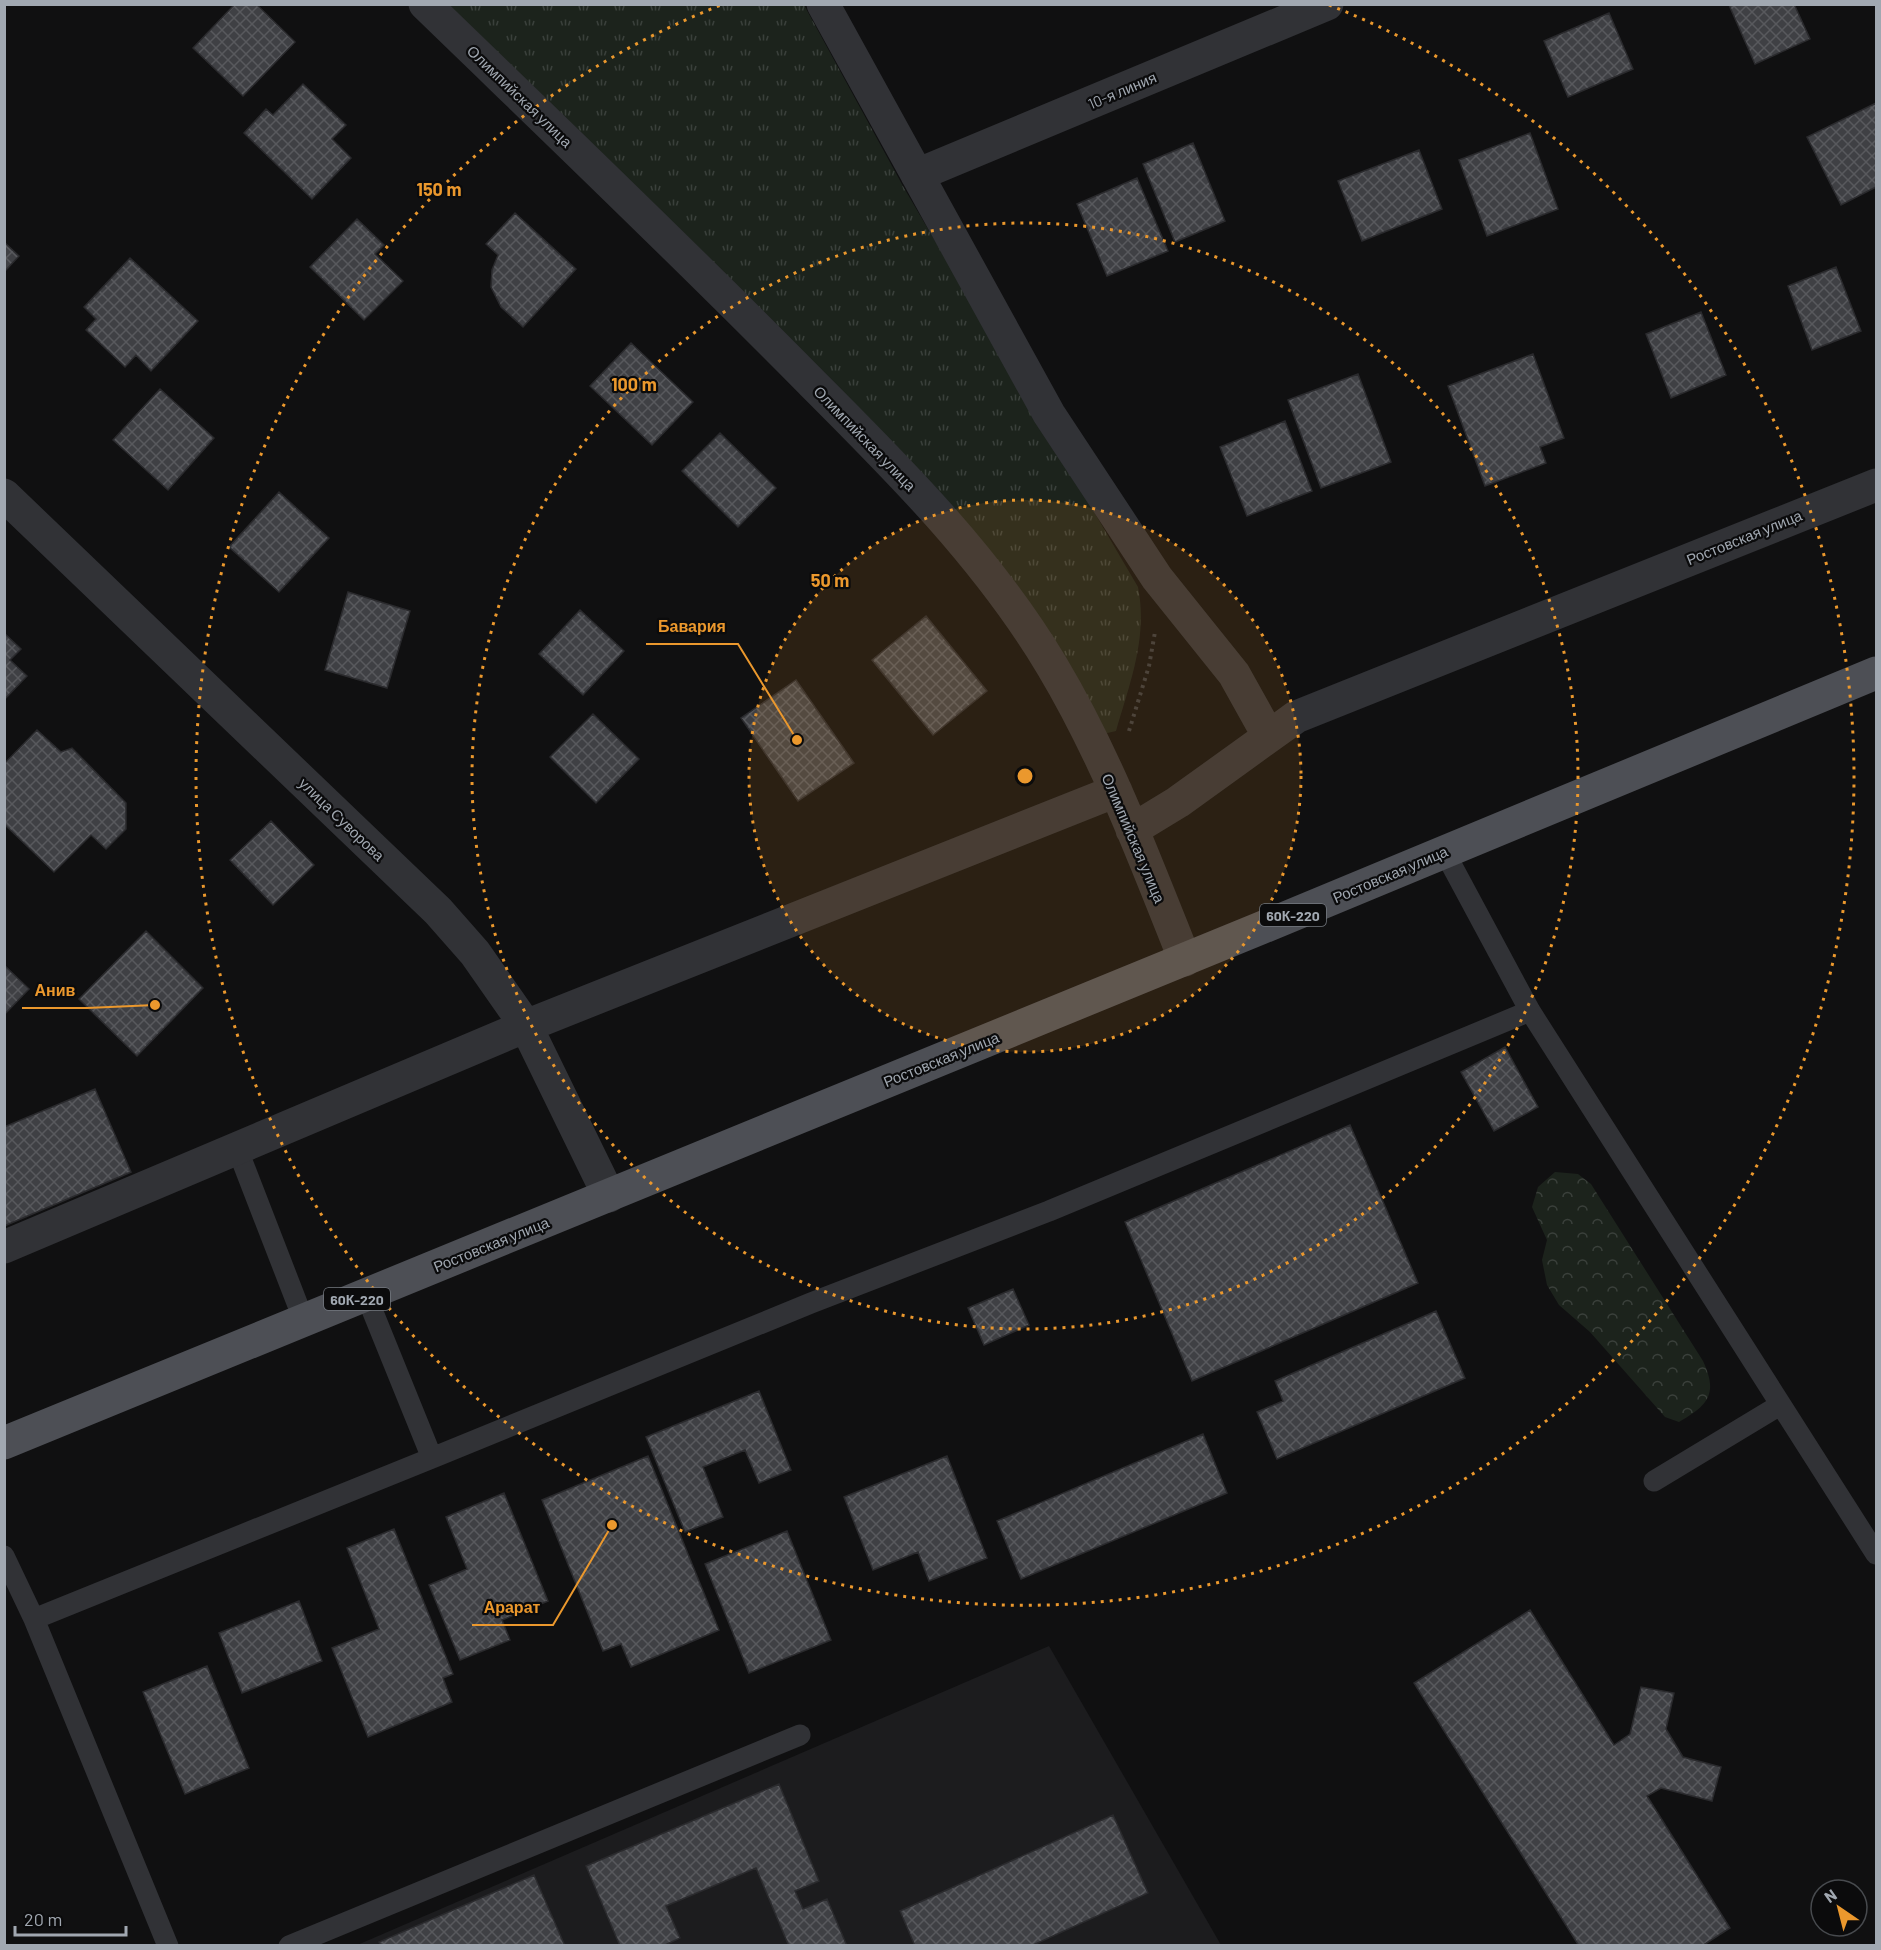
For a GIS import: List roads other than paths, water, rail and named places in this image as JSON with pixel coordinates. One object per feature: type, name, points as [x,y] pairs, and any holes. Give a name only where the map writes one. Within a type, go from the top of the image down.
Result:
[{"type":"main road","name":"Ростовская улица","points":[[4,1443],[1185,960],[1876,673]]},
{"type":"street","name":"Олимпийская улица","points":[[425,4],[732,301],[886,458],[970,550],[1017,613],[1052,666],[1114,785],[1185,960]]},
{"type":"street","points":[[823,4],[1049,414],[1157,578],[1234,674],[1268,735]]},
{"type":"street","name":"10-я линия","points":[[916,175],[1327,4]]},
{"type":"street","name":"Ростовская улица","points":[[1132,830],[1178,802],[1296,717],[1390,677],[1876,485]]},
{"type":"street","name":"улица Суворова","points":[[4,495],[438,911],[475,953],[526,1026],[609,1196]]},
{"type":"street","points":[[4,1247],[526,1026],[1114,785]]},
{"type":"lane","points":[[1444,851],[1530,1011],[1876,1554]]},
{"type":"lane","points":[[34,1618],[811,1303],[1049,1211],[1530,1011]]},
{"type":"lane","points":[[237,1148],[304,1321]]},
{"type":"lane","points":[[366,1295],[432,1458]]},
{"type":"lane","points":[[1654,1481],[1780,1405]]},
{"type":"lane","points":[[4,1556],[34,1618],[168,1946]]},
{"type":"lane","points":[[289,1946],[800,1735]]},
{"type":"place","name":"Бавария","points":[[797,740]]},
{"type":"place","name":"Анив","points":[[155,1005]]},
{"type":"place","name":"Арарат","points":[[612,1525]]}]
